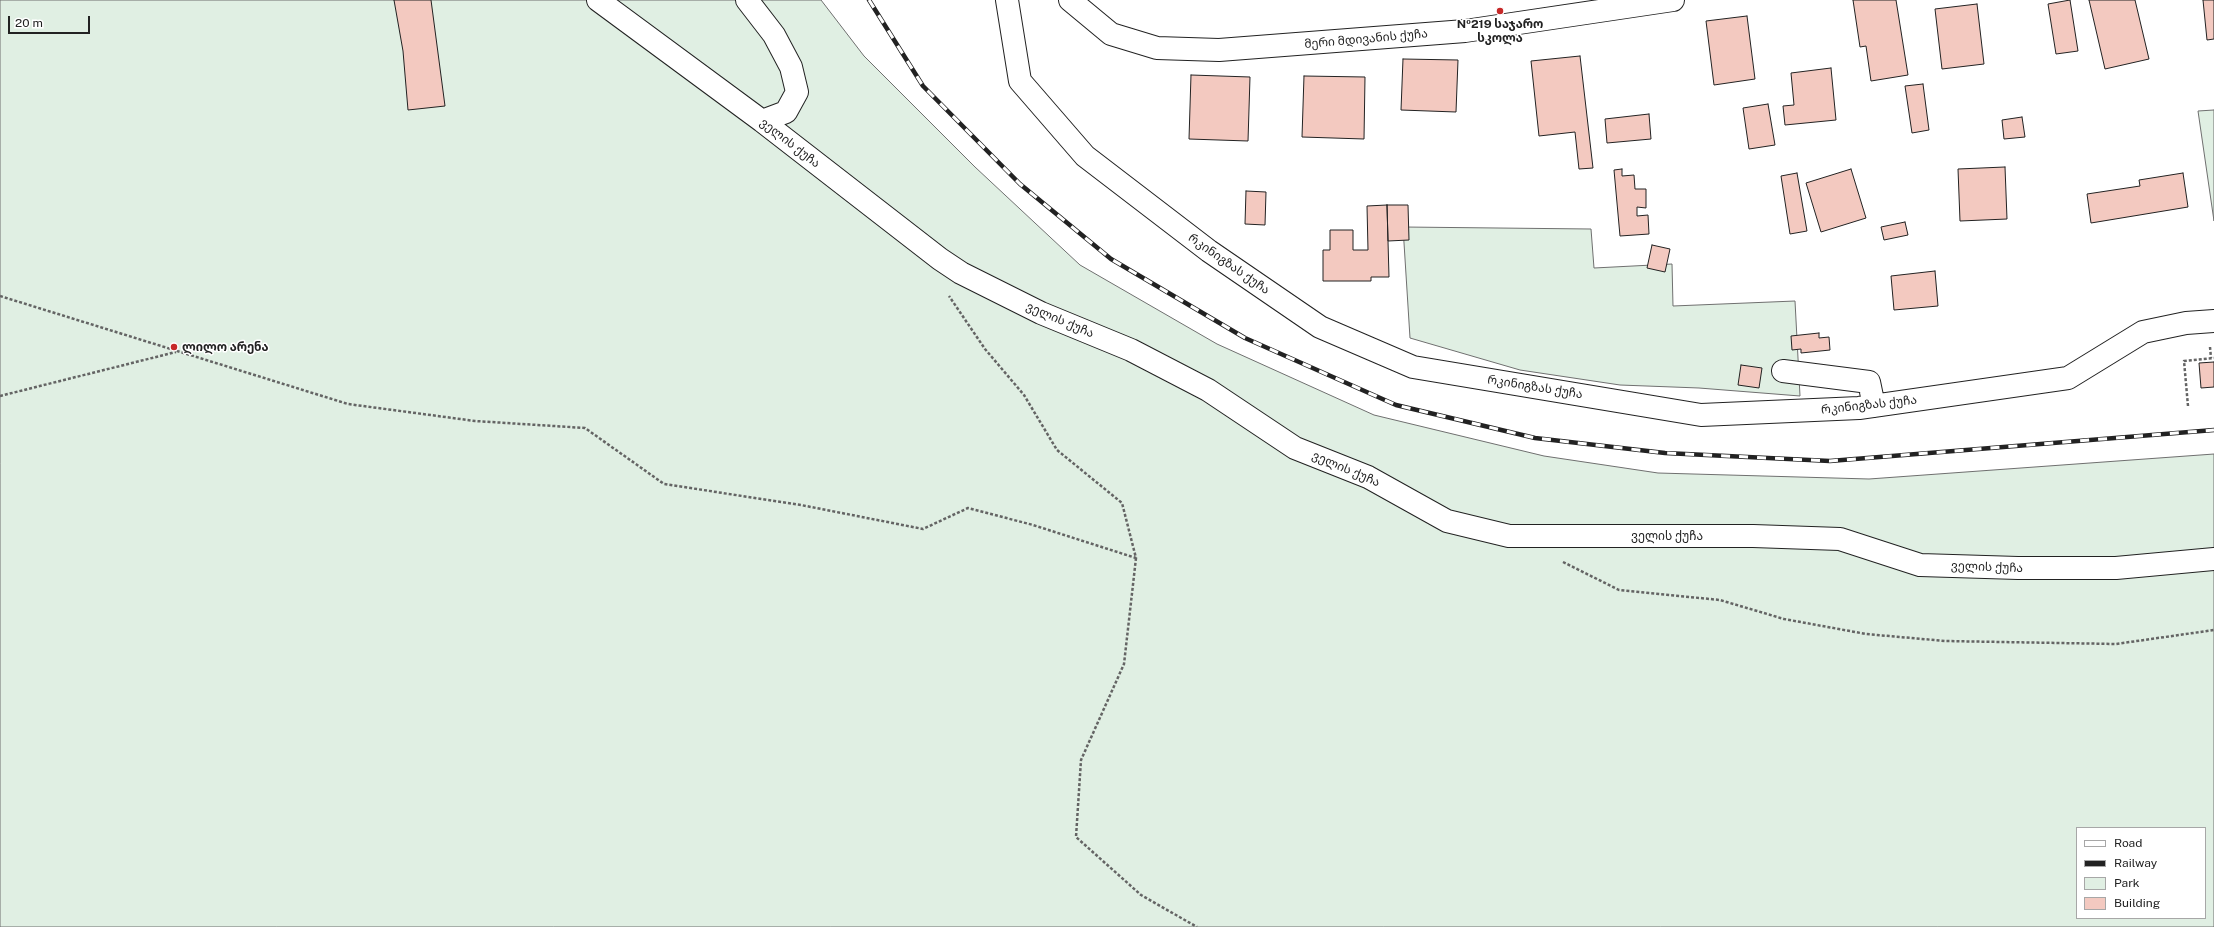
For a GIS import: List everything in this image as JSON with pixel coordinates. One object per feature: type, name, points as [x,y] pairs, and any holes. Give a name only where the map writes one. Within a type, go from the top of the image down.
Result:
[{"type":"street","name":"ველის ქუჩა","points":[[598,0],[762,121],[940,259],[961,273],[1041,313],[1131,350],[1208,390],[1295,448],[1368,477],[1447,521],[1509,536],[1753,536],[1840,539],[1920,565],[2116,568],[2214,559]]},
{"type":"street","points":[[747,0],[774,35],[788,60],[797,92],[786,112],[762,121]]},
{"type":"street","name":"რკინიგზას ქუჩა","points":[[1007,0],[1020,80],[1085,156],[1209,251],[1320,327],[1413,367],[1701,415],[1874,406],[2068,378],[2143,332],[2186,323],[2214,321]]},
{"type":"street","name":"მერი მდივანის ქუჩა","points":[[1070,0],[1112,34],[1157,48],[1219,50],[1465,31],[1673,0]]},
{"type":"street","points":[[1783,371],[1869,382],[1874,406]]},
{"type":"path","points":[[940,259],[949,296],[985,349],[1024,395],[1057,450],[1122,503],[1136,558],[1124,664],[1081,760],[1076,837],[1141,895],[1197,927]]},
{"type":"path","points":[[0,296],[348,404],[475,421],[585,428],[664,484],[801,505],[923,529],[968,508],[1033,525],[1136,558]]},
{"type":"path","points":[[0,396],[177,351]]},
{"type":"path","points":[[2188,406],[2184,360],[2214,358]]},
{"type":"path","points":[[1557,559],[1619,590],[1720,600],[1784,619],[1866,634],[1945,641],[2116,644],[2214,630]]},
{"type":"green space","points":[[0,0],[821,0],[864,56],[975,167],[1080,265],[1217,344],[1374,415],[1544,456],[1658,473],[1869,479],[2214,454],[2214,927],[0,927]]},
{"type":"green space","points":[[2214,110],[2214,221],[2198,111]]},
{"type":"green space","points":[[1403,227],[1591,229],[1594,268],[1672,264],[1673,306],[1795,301],[1800,396],[1699,388],[1620,385],[1520,370],[1410,338]]},
{"type":"building","points":[[394,0],[431,0],[445,106],[408,110],[403,51]]},
{"type":"building","points":[[1853,0],[1896,0],[1908,75],[1871,81],[1866,46],[1860,47]]},
{"type":"building","points":[[2070,0],[2078,51],[2056,54],[2048,4]]},
{"type":"building","points":[[2089,0],[2135,0],[2149,59],[2105,69]]},
{"type":"building","points":[[2203,0],[2214,0],[2214,39],[2207,40]]},
{"type":"building","points":[[1977,4],[1984,64],[1942,69],[1935,9]]},
{"type":"building","points":[[1747,16],[1755,79],[1714,85],[1706,21]]},
{"type":"building","points":[[1580,56],[1593,168],[1579,169],[1575,132],[1539,136],[1531,61]]},
{"type":"building","points":[[1403,59],[1458,60],[1456,112],[1401,110]]},
{"type":"building","points":[[1831,68],[1836,120],[1785,125],[1783,106],[1794,105],[1791,73]]},
{"type":"building","points":[[1191,75],[1250,77],[1248,141],[1189,139]]},
{"type":"building","points":[[1304,76],[1365,77],[1364,139],[1302,137]]},
{"type":"building","points":[[1923,84],[1929,130],[1912,133],[1905,86]]},
{"type":"building","points":[[1768,104],[1775,145],[1749,149],[1743,108]]},
{"type":"building","points":[[1649,114],[1651,139],[1607,143],[1605,119]]},
{"type":"building","points":[[2022,117],[2025,137],[2004,139],[2002,120]]},
{"type":"building","points":[[2005,167],[2007,219],[1960,221],[1958,169]]},
{"type":"building","points":[[1622,169],[1622,176],[1634,175],[1635,189],[1646,189],[1646,208],[1637,207],[1637,216],[1648,215],[1649,234],[1620,236],[1614,170]]},
{"type":"building","points":[[1851,169],[1866,218],[1821,232],[1806,183]]},
{"type":"building","points":[[1797,173],[1807,231],[1790,234],[1781,176]]},
{"type":"building","points":[[2183,173],[2188,207],[2091,223],[2087,194],[2140,186],[2139,180]]},
{"type":"building","points":[[1246,191],[1266,192],[1265,225],[1245,224]]},
{"type":"building","points":[[1387,205],[1408,205],[1409,240],[1388,241]]},
{"type":"building","points":[[1387,205],[1389,277],[1371,277],[1371,281],[1323,281],[1323,250],[1330,250],[1330,230],[1353,230],[1353,250],[1368,250],[1367,206]]},
{"type":"building","points":[[1905,222],[1908,235],[1884,240],[1881,227]]},
{"type":"building","points":[[1652,245],[1670,249],[1665,272],[1647,268]]},
{"type":"building","points":[[1935,271],[1938,306],[1894,310],[1891,276]]},
{"type":"building","points":[[1819,333],[1819,338],[1829,337],[1830,350],[1801,353],[1801,349],[1792,350],[1791,336]]},
{"type":"building","points":[[2214,362],[2214,387],[2201,388],[2199,363]]},
{"type":"building","points":[[1741,365],[1762,368],[1759,388],[1738,385]]},
{"type":"railway","points":[[869,0],[923,86],[1020,184],[1111,259],[1245,338],[1396,405],[1535,438],[1665,453],[1830,461],[2214,430]]},
{"type":"place","name":"№219 საჯარო სკოლა","points":[[1500,11]]},
{"type":"place","name":"ლილო არენა","points":[[174,347]]}]
